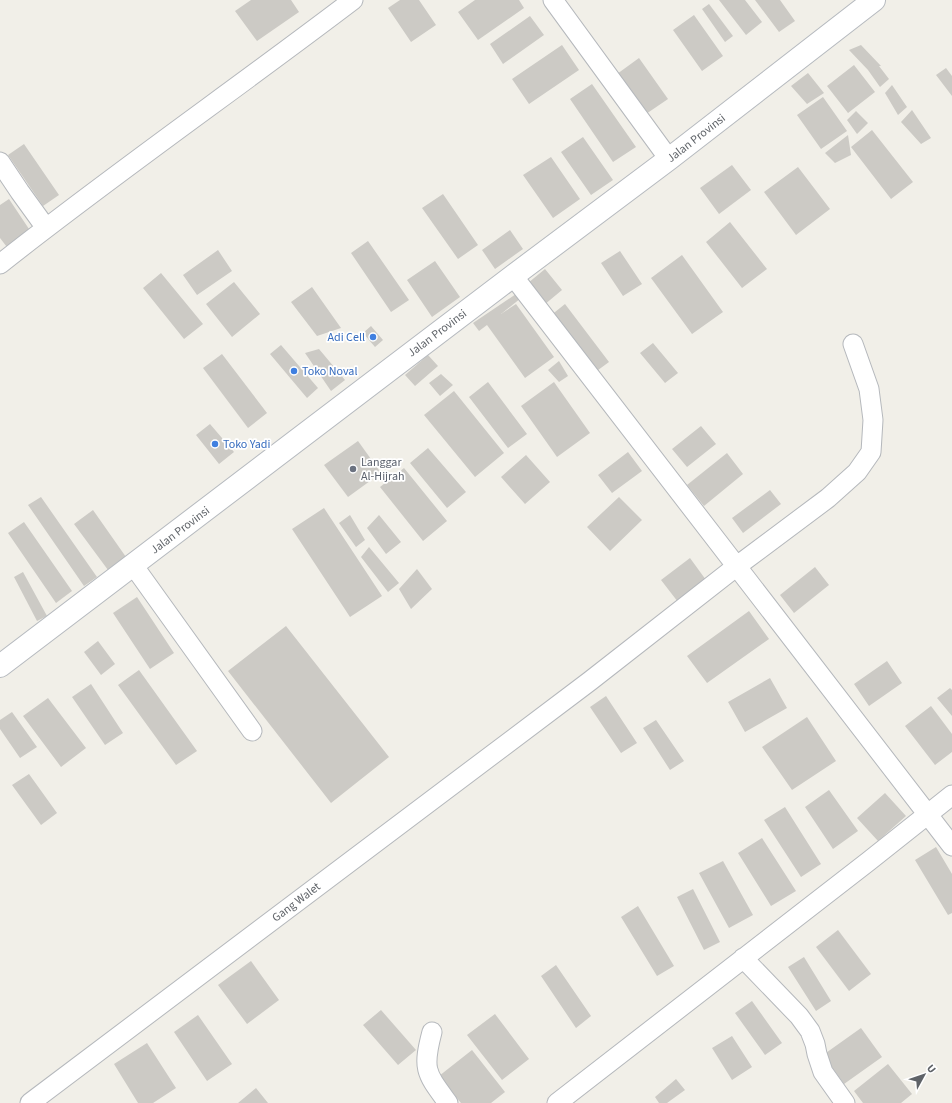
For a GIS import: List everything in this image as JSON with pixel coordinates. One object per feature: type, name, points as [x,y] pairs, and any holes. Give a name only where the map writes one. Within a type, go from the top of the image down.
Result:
[{"type":"main road","name":"Jalan Provinsi","points":[[1,663],[133,565],[669,159],[874,0]]},
{"type":"street","points":[[0,264],[46,228],[268,65],[353,0]]},
{"type":"street","points":[[553,0],[669,159]]},
{"type":"street","points":[[0,162],[46,228]]},
{"type":"street","points":[[513,276],[738,566],[952,846]]},
{"type":"street","name":"Gang Walet","points":[[30,1103],[590,681],[828,498],[857,472],[871,452],[873,420],[869,389],[853,344]]},
{"type":"street","points":[[133,565],[252,731]]},
{"type":"street","points":[[557,1103],[578,1097],[743,958],[952,795]]},
{"type":"street","points":[[743,958],[799,1016],[810,1031],[823,1072],[845,1103]]},
{"type":"street","points":[[432,1032],[427,1052],[426,1068],[430,1079],[448,1103]]},
{"type":"building","points":[[251,0],[291,0],[299,12],[257,41],[235,11]]},
{"type":"building","points":[[400,0],[419,0],[436,25],[411,42],[388,8]]},
{"type":"building","points":[[475,0],[519,0],[524,8],[478,40],[458,12]]},
{"type":"building","points":[[719,0],[745,0],[762,22],[746,35]]},
{"type":"building","points":[[755,0],[780,0],[795,21],[779,32]]},
{"type":"building","points":[[709,4],[733,36],[725,42],[702,9]]},
{"type":"building","points":[[694,15],[723,56],[702,71],[673,30]]},
{"type":"building","points":[[530,16],[544,35],[503,64],[490,44]]},
{"type":"building","points":[[562,45],[579,70],[529,104],[512,79]]},
{"type":"building","points":[[861,45],[881,66],[879,66],[889,79],[880,87],[868,70],[849,50]]},
{"type":"building","points":[[639,58],[668,99],[646,114],[617,74]]},
{"type":"building","points":[[854,65],[875,92],[848,113],[827,86]]},
{"type":"building","points":[[946,68],[952,76],[952,96],[936,75]]},
{"type":"building","points":[[808,73],[824,93],[807,104],[791,86]]},
{"type":"building","points":[[592,84],[636,147],[613,162],[570,99]]},
{"type":"building","points":[[892,85],[907,107],[898,115],[885,93]]},
{"type":"building","points":[[823,97],[847,131],[821,149],[797,115]]},
{"type":"building","points":[[912,110],[931,138],[921,144],[901,122]]},
{"type":"building","points":[[856,111],[868,123],[857,134],[847,120]]},
{"type":"building","points":[[872,130],[913,182],[891,199],[851,147]]},
{"type":"building","points":[[848,135],[851,155],[835,163],[825,153]]},
{"type":"building","points":[[583,137],[613,180],[591,195],[561,152]]},
{"type":"building","points":[[24,144],[59,195],[43,206],[8,155]]},
{"type":"building","points":[[551,157],[580,199],[553,218],[523,175]]},
{"type":"building","points":[[732,165],[751,190],[719,214],[700,188]]},
{"type":"building","points":[[798,167],[830,209],[796,235],[764,192]]},
{"type":"building","points":[[443,194],[478,245],[458,259],[422,208]]},
{"type":"building","points":[[9,199],[33,235],[10,251],[0,238],[0,205]]},
{"type":"building","points":[[730,222],[767,269],[742,288],[706,242]]},
{"type":"building","points":[[510,230],[523,249],[495,269],[482,250]]},
{"type":"building","points":[[368,241],[409,300],[391,312],[351,253]]},
{"type":"building","points":[[218,250],[232,271],[197,295],[183,275]]},
{"type":"building","points":[[620,251],[642,284],[623,296],[601,263]]},
{"type":"building","points":[[682,255],[723,312],[692,334],[651,278]]},
{"type":"building","points":[[435,261],[460,297],[432,317],[407,280]]},
{"type":"building","points":[[545,269],[562,290],[544,305],[528,283]]},
{"type":"building","points":[[161,273],[203,324],[184,339],[143,288]]},
{"type":"building","points":[[234,282],[260,314],[232,337],[206,304]]},
{"type":"building","points":[[312,287],[341,328],[317,336],[291,302]]},
{"type":"building","points":[[516,294],[521,298],[501,314],[516,304],[554,357],[525,378],[487,325],[479,331],[473,323]]},
{"type":"building","points":[[565,304],[609,362],[594,373],[550,316]]},
{"type":"building","name":"Adi Cell","points":[[371,326],[383,340],[375,347],[363,333]]},
{"type":"building","points":[[653,343],[678,373],[665,383],[640,353]]},
{"type":"building","name":"Toko Noval","points":[[281,345],[318,388],[307,398],[270,354]]},
{"type":"building","points":[[319,349],[345,380],[331,391],[305,353]]},
{"type":"building","points":[[222,354],[267,413],[248,428],[203,368]]},
{"type":"building","points":[[428,355],[438,366],[415,386],[405,375]]},
{"type":"building","points":[[559,361],[568,376],[559,382],[548,370]]},
{"type":"building","points":[[441,374],[453,385],[440,396],[429,383]]},
{"type":"building","points":[[488,382],[527,434],[508,448],[469,397]]},
{"type":"building","points":[[554,382],[590,433],[557,457],[521,406]]},
{"type":"building","points":[[454,391],[504,453],[475,477],[424,415]]},
{"type":"building","name":"Toko Yadi","points":[[210,424],[234,452],[219,464],[196,435]]},
{"type":"building","points":[[701,426],[716,444],[687,467],[672,449]]},
{"type":"building","name":"Langgar Al-Hijrah","points":[[358,441],[381,473],[348,497],[324,465]]},
{"type":"building","points":[[428,448],[466,492],[447,508],[410,463]]},
{"type":"building","points":[[628,452],[642,471],[612,493],[598,475]]},
{"type":"building","points":[[727,453],[743,474],[704,506],[687,485]]},
{"type":"building","points":[[526,455],[550,482],[525,504],[501,477]]},
{"type":"building","points":[[404,468],[447,521],[423,541],[380,487]]},
{"type":"building","points":[[770,490],[781,504],[743,533],[732,518]]},
{"type":"building","points":[[41,497],[97,577],[84,586],[28,505]]},
{"type":"building","points":[[619,497],[642,520],[610,551],[587,527]]},
{"type":"building","points":[[324,508],[382,596],[350,617],[292,529]]},
{"type":"building","points":[[93,510],[126,557],[108,570],[74,524]]},
{"type":"building","points":[[350,515],[365,540],[356,547],[339,523]]},
{"type":"building","points":[[379,515],[401,542],[386,554],[367,528]]},
{"type":"building","points":[[24,522],[72,591],[56,603],[8,533]]},
{"type":"building","points":[[369,547],[399,583],[388,592],[361,557]]},
{"type":"building","points":[[690,558],[706,580],[678,602],[661,580]]},
{"type":"building","points":[[815,567],[829,585],[794,613],[780,595]]},
{"type":"building","points":[[417,569],[432,589],[411,609],[399,589]]},
{"type":"building","points":[[23,572],[47,616],[37,621],[14,577]]},
{"type":"building","points":[[137,597],[174,653],[150,669],[113,613]]},
{"type":"building","points":[[749,611],[769,639],[707,683],[687,656]]},
{"type":"building","points":[[286,626],[389,757],[331,803],[228,671]]},
{"type":"building","points":[[98,641],[115,664],[101,675],[84,652]]},
{"type":"building","points":[[887,661],[902,683],[869,706],[854,684]]},
{"type":"building","points":[[139,670],[197,751],[176,765],[118,685]]},
{"type":"building","points":[[770,678],[787,708],[745,732],[728,702]]},
{"type":"building","points":[[91,684],[123,733],[105,745],[72,697]]},
{"type":"building","points":[[950,688],[952,690],[952,716],[937,698]]},
{"type":"building","points":[[606,696],[637,743],[621,753],[590,707]]},
{"type":"building","points":[[48,698],[86,748],[61,767],[23,716]]},
{"type":"building","points":[[931,706],[952,734],[952,752],[935,765],[905,726]]},
{"type":"building","points":[[12,712],[37,747],[20,758],[0,729],[0,720]]},
{"type":"building","points":[[807,717],[836,761],[792,790],[762,747]]},
{"type":"building","points":[[656,720],[684,761],[670,770],[643,728]]},
{"type":"building","points":[[29,774],[57,813],[41,825],[12,785]]},
{"type":"building","points":[[829,790],[858,831],[833,849],[805,807]]},
{"type":"building","points":[[885,793],[906,816],[878,841],[857,818]]},
{"type":"building","points":[[785,807],[821,864],[801,877],[764,820]]},
{"type":"building","points":[[762,838],[796,891],[771,906],[738,853]]},
{"type":"building","points":[[936,847],[952,874],[952,913],[948,915],[915,860]]},
{"type":"building","points":[[723,861],[753,915],[729,928],[699,873]]},
{"type":"building","points":[[693,889],[720,942],[704,950],[677,897]]},
{"type":"building","points":[[638,906],[674,966],[657,976],[621,917]]},
{"type":"building","points":[[838,930],[871,974],[849,991],[816,947]]},
{"type":"building","points":[[804,957],[831,1001],[816,1011],[788,967]]},
{"type":"building","points":[[251,961],[279,1000],[247,1024],[218,985]]},
{"type":"building","points":[[556,965],[591,1016],[576,1028],[541,976]]},
{"type":"building","points":[[752,1001],[782,1043],[765,1055],[735,1013]]},
{"type":"building","points":[[381,1010],[416,1050],[398,1065],[363,1025]]},
{"type":"building","points":[[495,1014],[529,1059],[502,1080],[467,1035]]},
{"type":"building","points":[[198,1015],[232,1064],[207,1081],[174,1032]]},
{"type":"building","points":[[861,1028],[882,1057],[844,1084],[823,1055]]},
{"type":"building","points":[[732,1036],[752,1067],[732,1080],[712,1048]]},
{"type":"building","points":[[147,1043],[176,1088],[153,1103],[138,1103],[114,1064]]},
{"type":"building","points":[[472,1050],[505,1092],[491,1103],[461,1103],[439,1076]]},
{"type":"building","points":[[888,1064],[912,1094],[901,1103],[863,1103],[854,1091]]},
{"type":"building","points":[[676,1079],[685,1090],[667,1103],[659,1103],[655,1097]]},
{"type":"building","points":[[256,1088],[268,1103],[238,1103]]},
{"type":"place","name":"Adi Cell","points":[[373,337]]},
{"type":"place","name":"Toko Noval","points":[[294,371]]},
{"type":"place","name":"Toko Yadi","points":[[215,444]]},
{"type":"place","name":"Langgar Al-Hijrah","points":[[353,469]]}]
